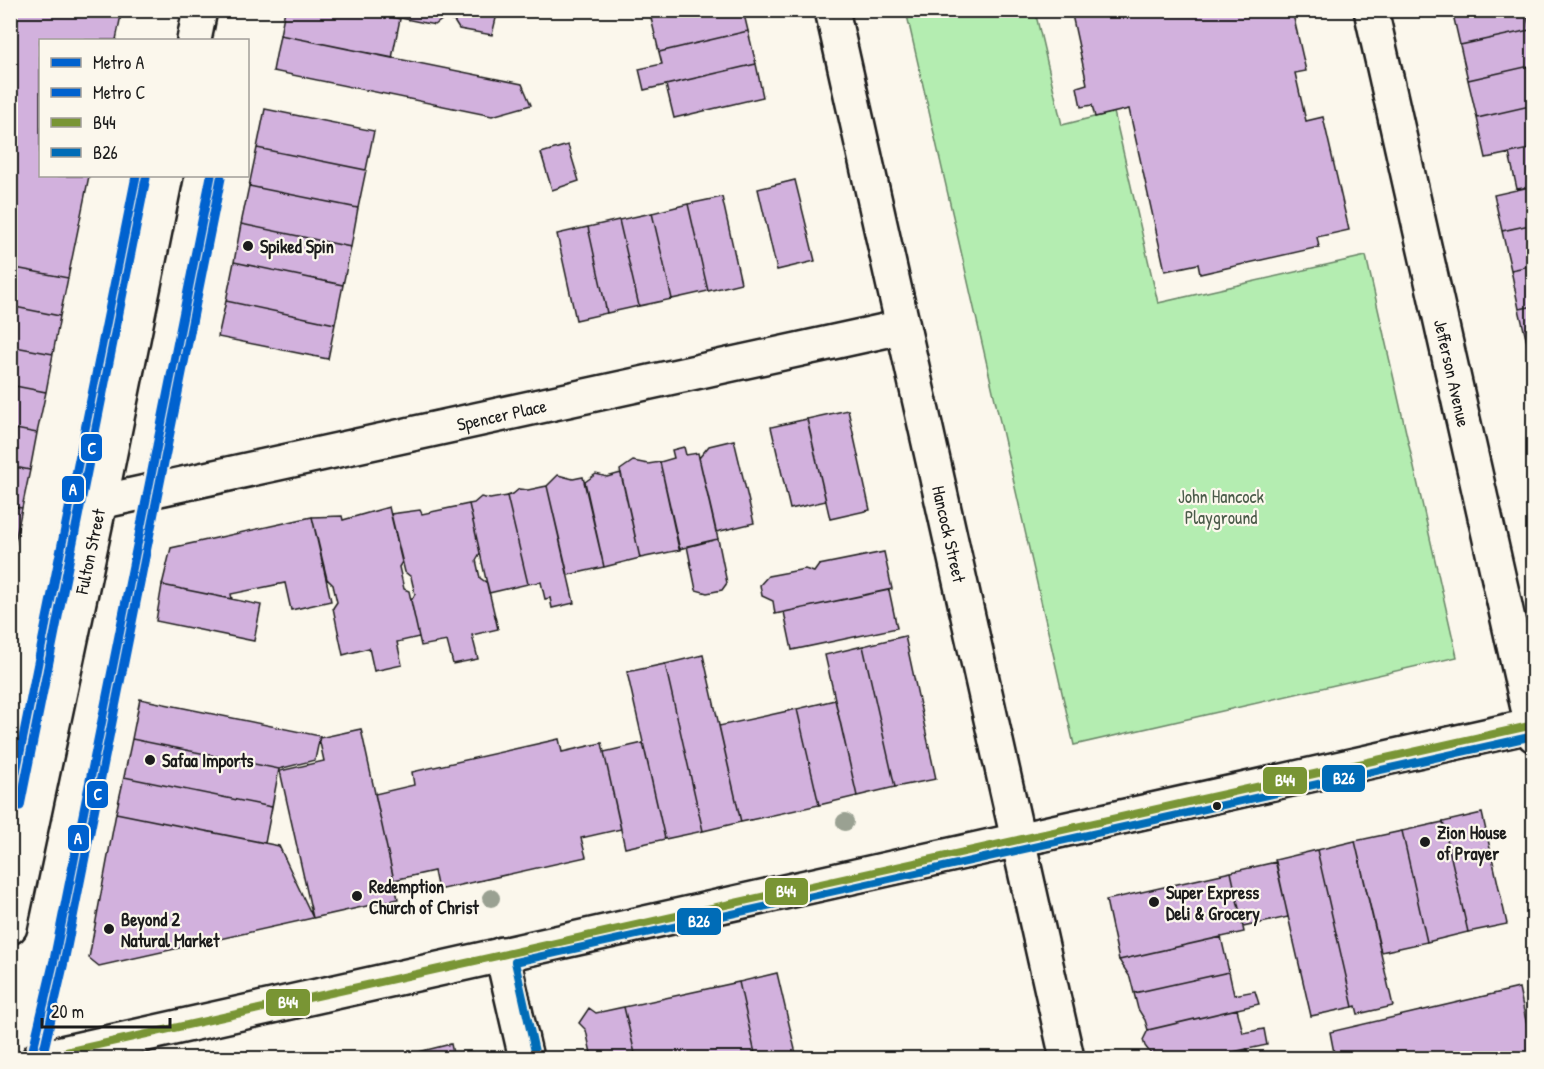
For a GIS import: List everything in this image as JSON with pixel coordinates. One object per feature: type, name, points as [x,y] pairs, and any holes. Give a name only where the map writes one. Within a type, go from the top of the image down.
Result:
[{"type":"street","points":[[194,39],[200,10]]},
{"type":"street","name":"Hancock Street","points":[[832,10],[1067,1059]]},
{"type":"street","name":"Jefferson Avenue","points":[[1371,10],[1533,728]]},
{"type":"street","name":"Fulton Street","points":[[10,927],[166,177]]},
{"type":"street","name":"Spencer Place","points":[[100,502],[902,327]]},
{"type":"street","points":[[39,1059],[502,954],[1533,728]]},
{"type":"street","points":[[502,954],[526,1059]]},
{"type":"green space","name":"John Hancock Playground","points":[[906,11],[1035,11],[1062,125],[1114,112],[1158,303],[1366,256],[1457,657],[1074,745]]},
{"type":"building","points":[[10,10],[122,10],[116,39],[39,39],[39,177],[89,177],[68,278],[10,267]]},
{"type":"building","points":[[285,10],[361,10],[400,19],[392,58],[280,35]]},
{"type":"building","points":[[361,10],[498,10],[492,35],[459,29],[454,21],[443,19],[435,25]]},
{"type":"building","points":[[649,10],[683,10],[651,18]]},
{"type":"building","points":[[683,10],[743,10],[748,31],[659,52],[651,18]]},
{"type":"building","points":[[1071,10],[1292,10],[1306,71],[1295,73],[1306,121],[1323,117],[1349,230],[1317,237],[1319,247],[1200,274],[1198,264],[1165,271],[1129,109],[1095,117],[1092,105],[1081,107],[1077,87],[1087,84]]},
{"type":"building","points":[[1452,10],[1526,10],[1530,30],[1460,45]]},
{"type":"building","points":[[1534,29],[1534,65],[1468,80],[1460,45]]},
{"type":"building","points":[[748,31],[756,64],[644,90],[639,69],[662,64],[659,52]]},
{"type":"building","points":[[280,35],[522,84],[531,105],[492,116],[273,71]]},
{"type":"building","points":[[756,64],[763,97],[674,118],[666,85]]},
{"type":"building","points":[[1534,65],[1534,105],[1477,118],[1468,80]]},
{"type":"building","points":[[1534,105],[1534,148],[1486,158],[1477,118]]},
{"type":"building","points":[[265,109],[374,131],[366,170],[257,148]]},
{"type":"building","points":[[568,145],[579,181],[552,190],[541,153]]},
{"type":"building","points":[[257,148],[366,170],[358,208],[249,186]]},
{"type":"building","points":[[1534,148],[1534,186],[1517,189],[1509,153]]},
{"type":"building","points":[[795,180],[815,261],[777,270],[758,189]]},
{"type":"building","points":[[249,186],[358,208],[351,247],[241,224]]},
{"type":"building","points":[[1534,186],[1534,224],[1502,231],[1494,195]]},
{"type":"building","points":[[722,197],[741,283],[708,291],[688,204]]},
{"type":"building","points":[[688,204],[708,291],[672,299],[652,213]]},
{"type":"building","points":[[652,213],[672,299],[639,306],[619,220]]},
{"type":"building","points":[[619,220],[639,306],[607,313],[588,227]]},
{"type":"building","points":[[241,224],[351,247],[343,285],[234,262]]},
{"type":"building","points":[[1534,224],[1534,265],[1511,270],[1502,231]]},
{"type":"building","points":[[588,227],[607,313],[576,320],[557,234]]},
{"type":"building","points":[[234,262],[343,285],[335,324],[226,301]]},
{"type":"building","points":[[1534,265],[1534,306],[1519,309],[1511,270]]},
{"type":"building","points":[[10,267],[68,278],[60,316],[10,306]]},
{"type":"building","points":[[226,301],[335,324],[328,359],[218,337]]},
{"type":"building","points":[[10,306],[60,316],[53,354],[10,346]]},
{"type":"building","points":[[1534,306],[1534,346],[1528,347],[1519,309]]},
{"type":"building","points":[[10,346],[53,354],[46,392],[10,385]]},
{"type":"building","points":[[1534,346],[1534,374],[1528,347]]},
{"type":"building","points":[[10,385],[46,392],[37,433],[10,428]]},
{"type":"building","points":[[848,410],[870,510],[830,519],[807,419]]},
{"type":"building","points":[[807,419],[826,501],[790,509],[771,427]]},
{"type":"building","points":[[10,428],[37,433],[30,470],[10,466]]},
{"type":"building","points":[[734,440],[754,523],[716,532],[699,458],[709,446]]},
{"type":"building","points":[[684,447],[686,455],[698,453],[718,539],[679,549],[660,462],[674,458],[672,450]]},
{"type":"building","points":[[633,461],[648,464],[660,462],[680,550],[640,558],[620,470]]},
{"type":"building","points":[[10,466],[30,470],[22,508],[10,506]]},
{"type":"building","points":[[621,473],[640,558],[604,567],[585,482],[596,474],[607,477]]},
{"type":"building","points":[[558,475],[573,479],[583,477],[604,567],[568,575],[547,486]]},
{"type":"building","points":[[547,486],[574,603],[552,608],[550,598],[545,599],[541,582],[528,584],[507,496],[519,489],[528,490]]},
{"type":"building","points":[[507,496],[528,584],[489,593],[469,504],[481,497],[490,499]]},
{"type":"building","points":[[469,504],[480,553],[476,560],[480,578],[487,583],[498,629],[472,635],[478,659],[453,664],[447,641],[421,646],[411,601],[415,594],[411,577],[405,572],[391,514],[420,510],[422,514]]},
{"type":"building","points":[[10,506],[22,508],[14,547],[10,547]]},
{"type":"building","points":[[389,507],[402,562],[399,567],[404,589],[409,591],[419,637],[397,642],[402,665],[374,671],[369,648],[343,655],[333,608],[337,602],[333,585],[327,579],[312,517],[342,516],[343,520]]},
{"type":"building","points":[[312,517],[331,601],[291,610],[285,583],[231,594],[232,599],[162,585],[171,548]]},
{"type":"building","points":[[718,539],[727,583],[722,590],[707,593],[696,590],[687,546]]},
{"type":"building","points":[[884,552],[892,589],[775,614],[773,601],[762,596],[760,585],[768,576],[805,569],[814,572],[819,565]]},
{"type":"building","points":[[162,585],[261,605],[254,641],[156,621]]},
{"type":"building","points":[[889,590],[897,628],[792,650],[784,612]]},
{"type":"building","points":[[905,636],[936,779],[895,787],[863,646]]},
{"type":"building","points":[[863,646],[895,787],[857,796],[825,655]]},
{"type":"building","points":[[703,655],[741,822],[703,831],[665,664]]},
{"type":"building","points":[[665,664],[703,831],[665,839],[627,672]]},
{"type":"building","points":[[140,699],[320,736],[315,760],[279,769],[132,739]]},
{"type":"building","points":[[835,700],[857,796],[819,805],[797,709]]},
{"type":"building","points":[[797,709],[819,805],[741,822],[719,726]]},
{"type":"building","points":[[361,729],[398,899],[313,918],[280,771],[324,761],[319,738]]},
{"type":"building","points":[[132,739],[279,769],[272,807],[124,777]]},
{"type":"building","points":[[559,739],[562,752],[602,743],[621,829],[581,838],[586,857],[438,890],[434,871],[394,880],[375,794],[414,785],[412,772]]},
{"type":"building","points":[[643,743],[665,839],[625,848],[604,752]]},
{"type":"building","points":[[124,777],[272,807],[265,843],[116,813]]},
{"type":"building","points":[[116,813],[279,846],[313,918],[99,966],[89,958]]},
{"type":"building","points":[[1482,813],[1507,924],[1468,932],[1443,822]]},
{"type":"building","points":[[1443,822],[1468,932],[1427,942],[1402,831]]},
{"type":"building","points":[[1402,831],[1427,942],[1381,952],[1355,841]]},
{"type":"building","points":[[1355,841],[1393,1006],[1358,1014],[1356,1006],[1353,1007],[1317,850]]},
{"type":"building","points":[[1317,850],[1353,1007],[1311,1016],[1275,860]]},
{"type":"building","points":[[1276,862],[1288,917],[1243,927],[1231,872]]},
{"type":"building","points":[[1231,872],[1244,932],[1119,960],[1106,900]]},
{"type":"building","points":[[1221,937],[1229,972],[1134,993],[1130,977],[1119,960]]},
{"type":"building","points":[[1229,972],[1234,995],[1255,991],[1259,1004],[1148,1030],[1138,1009],[1134,993]]},
{"type":"building","points":[[777,973],[797,1058],[756,1058],[739,982]]},
{"type":"building","points":[[739,982],[756,1058],[636,1058],[624,1007]]},
{"type":"building","points":[[1519,988],[1534,1058],[1335,1058],[1330,1032]]},
{"type":"building","points":[[624,1007],[636,1058],[592,1058],[586,1030],[579,1023],[589,1008],[596,1013]]},
{"type":"building","points":[[1237,1009],[1243,1033],[1264,1029],[1267,1045],[1205,1058],[1154,1058],[1145,1046],[1143,1040],[1148,1030]]},
{"type":"building","points":[[451,1044],[454,1058],[415,1058],[414,1053]]},
{"type":"building","points":[[1247,1049],[1249,1058],[1205,1058]]},
{"type":"building","points":[[414,1053],[415,1058],[388,1058]]},
{"type":"metro line","name":"A","points":[[10,802],[136,177]]},
{"type":"metro line","name":"A","points":[[31,1058],[54,960],[211,177]]},
{"type":"metro line","name":"C","points":[[20,806],[146,178]]},
{"type":"metro line","name":"C","points":[[42,1058],[64,962],[221,178]]},
{"type":"transit line","name":"B44","points":[[39,1058],[1534,725]]},
{"type":"transit line","name":"B26","points":[[536,1056],[515,962],[1534,736]]},
{"type":"place","name":"Spiked Spin","points":[[248,246]]},
{"type":"place","name":"Safaa Imports","points":[[150,760]]},
{"type":"place","name":"Zion House of Prayer","points":[[1425,842]]},
{"type":"place","name":"Redemption Church of Christ","points":[[357,896]]},
{"type":"place","name":"Super Express Deli & Grocery","points":[[1154,902]]},
{"type":"place","name":"Beyond 2 Natural Market","points":[[109,929]]}]
